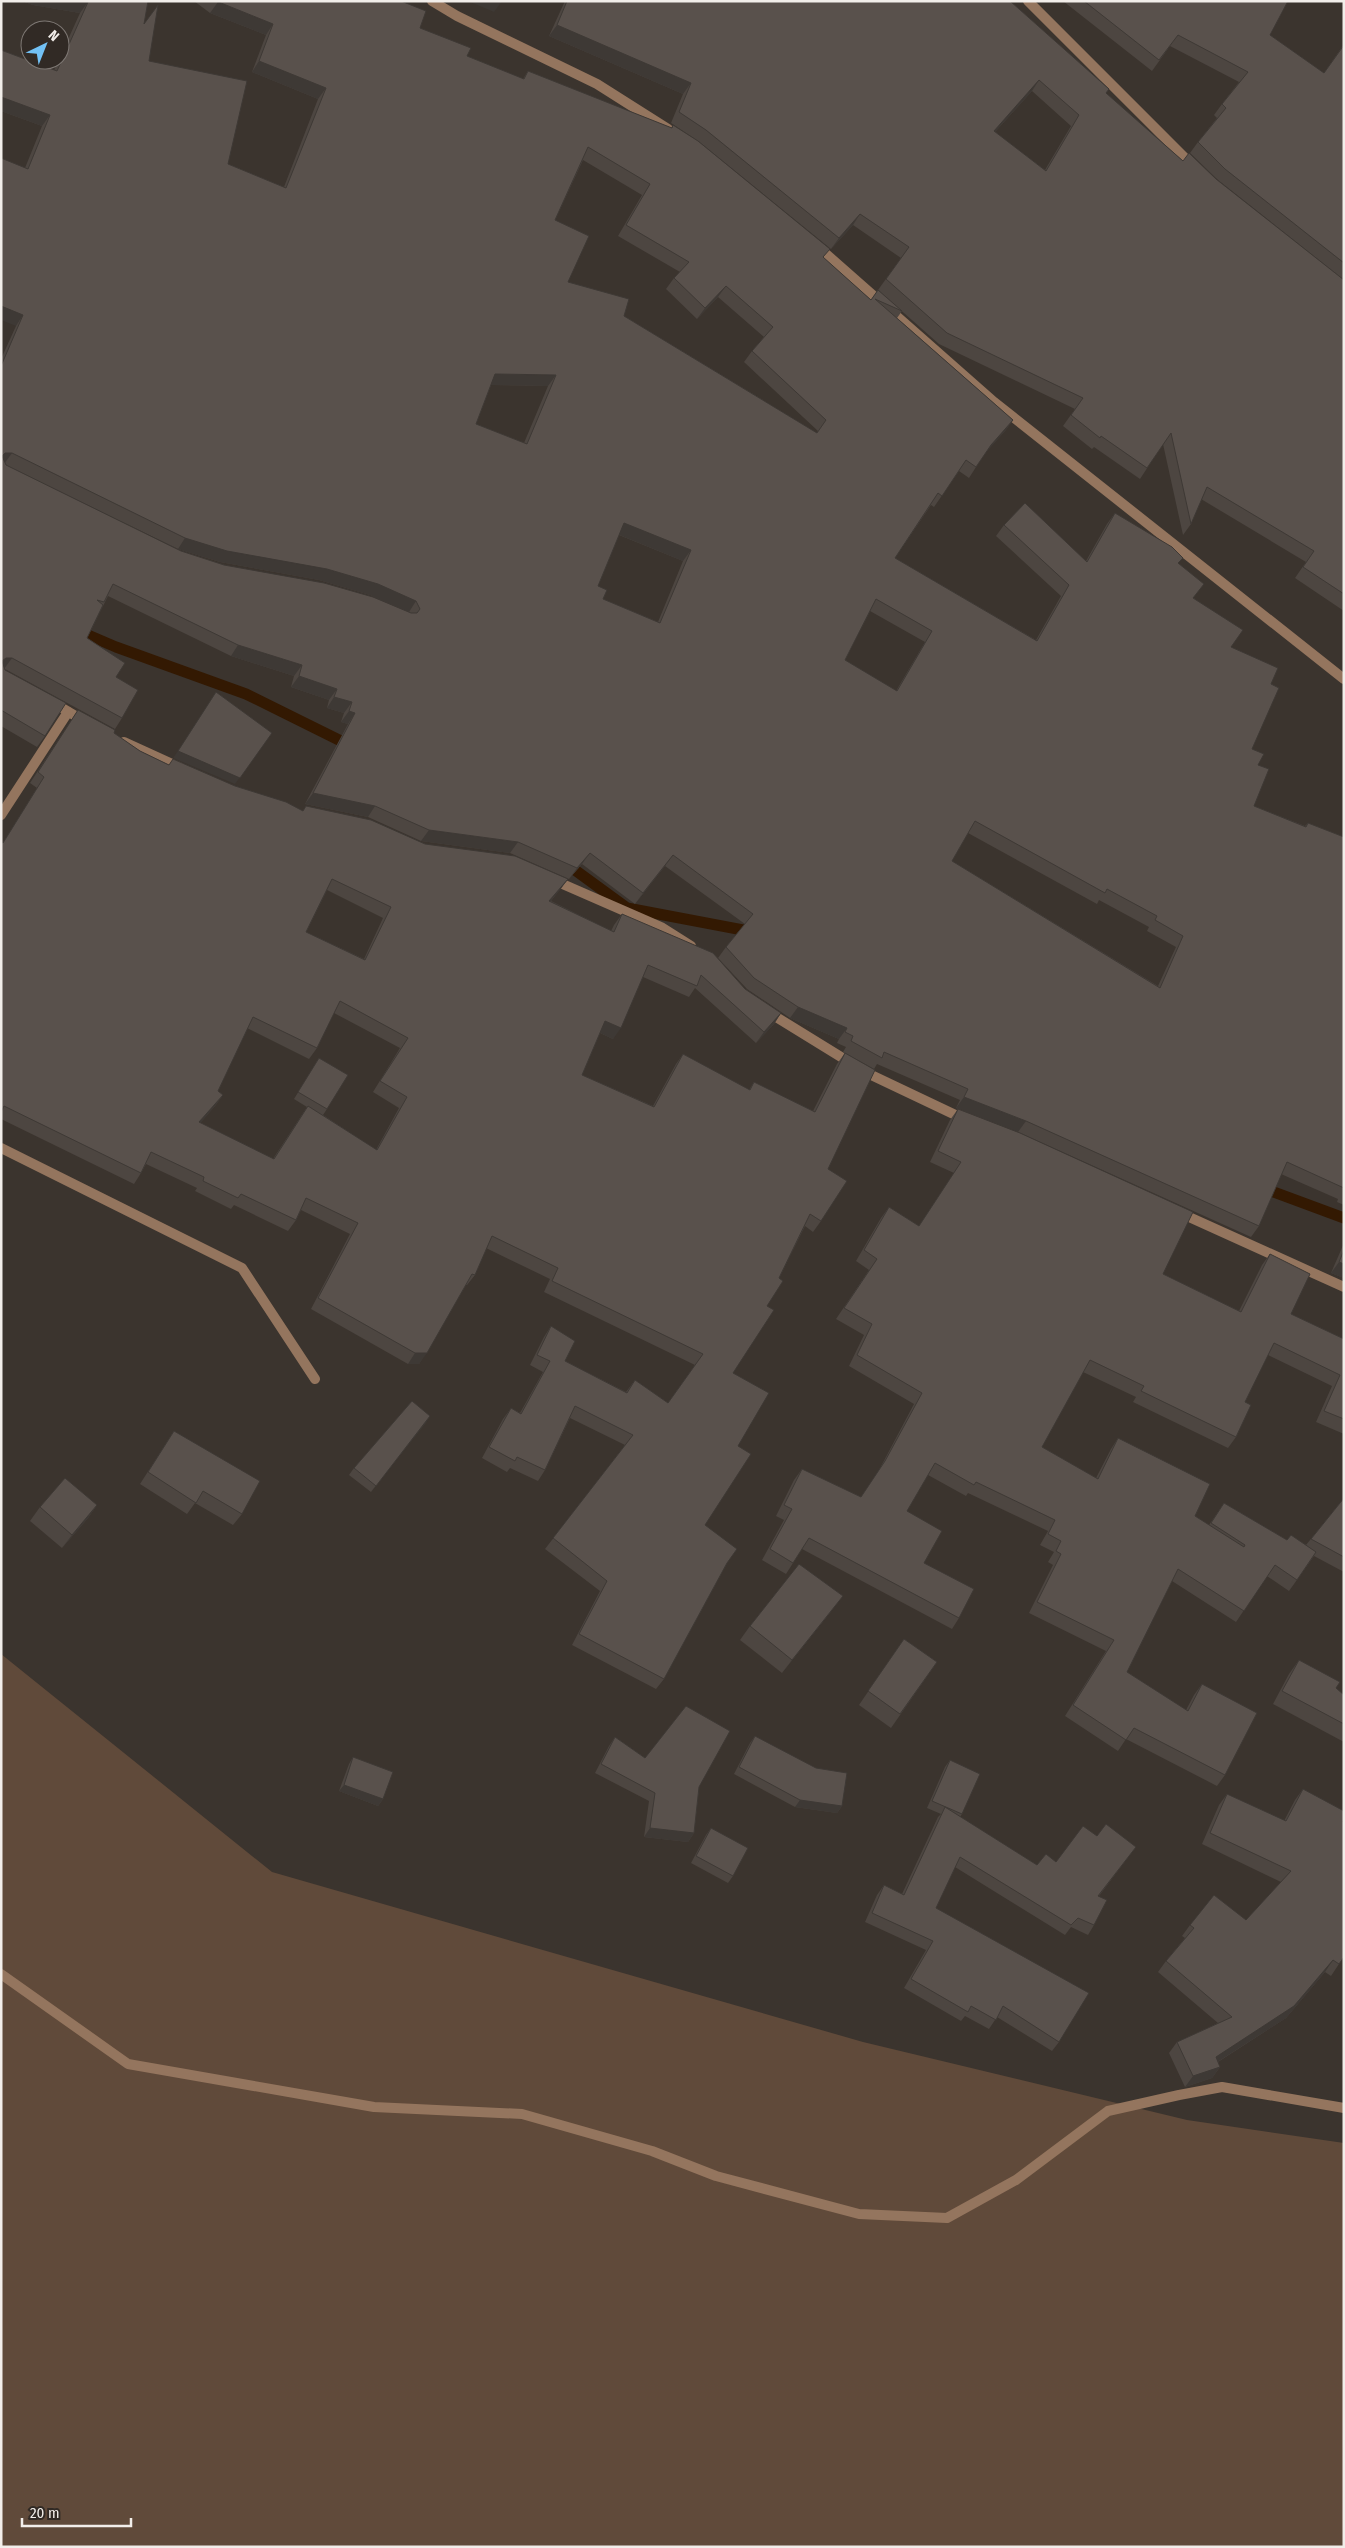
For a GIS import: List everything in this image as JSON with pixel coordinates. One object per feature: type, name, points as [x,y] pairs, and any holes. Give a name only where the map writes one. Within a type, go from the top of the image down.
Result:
[{"type":"street","points":[[432,1],[457,16],[597,84],[678,135]]},
{"type":"street","points":[[1028,1],[1199,172]]},
{"type":"street","points":[[806,237],[994,402],[1344,679]]},
{"type":"street","points":[[41,696],[94,726]]},
{"type":"street","points":[[1,815],[68,712]]},
{"type":"street","points":[[111,735],[188,771]]},
{"type":"street","points":[[545,876],[661,927],[699,951]]},
{"type":"street","points":[[757,1005],[867,1073],[980,1125]]},
{"type":"street","points":[[1,1148],[242,1268],[315,1379]]},
{"type":"street","points":[[1164,1206],[1344,1287]]},
{"type":"street","points":[[1,1974],[128,2064],[374,2107],[522,2114],[652,2151],[716,2176],[859,2214],[947,2218],[1016,2180],[1108,2111],[1179,2095],[1222,2087],[1344,2108]]},
{"type":"shaded area","points":[[1,1654],[272,1872],[863,2042],[1187,2120],[1344,2143],[1344,2547],[1,2547]]},
{"type":"building","points":[[84,1],[148,1],[144,24],[158,5],[149,61],[247,81],[228,164],[286,188],[326,88],[259,61],[273,24],[216,1],[401,1],[426,11],[420,28],[471,48],[467,56],[524,79],[528,71],[672,128],[673,125],[698,141],[830,249],[823,257],[871,300],[878,290],[902,311],[875,299],[1013,420],[991,445],[976,467],[966,460],[942,496],[938,493],[895,558],[1037,641],[1069,585],[1004,525],[1025,503],[1087,562],[1115,513],[1172,547],[1183,558],[1178,563],[1204,584],[1193,598],[1243,630],[1231,647],[1278,668],[1271,684],[1279,688],[1252,749],[1264,754],[1258,765],[1269,769],[1254,806],[1306,827],[1308,823],[1344,837],[1344,1188],[1287,1162],[1259,1226],[1026,1121],[964,1097],[968,1089],[884,1052],[882,1058],[851,1041],[853,1036],[845,1032],[847,1028],[798,1007],[754,978],[726,947],[753,914],[673,855],[643,893],[590,853],[577,868],[518,842],[429,830],[375,806],[313,793],[355,713],[349,711],[352,702],[334,697],[337,689],[299,676],[302,665],[238,645],[113,584],[104,602],[97,600],[103,605],[87,638],[125,663],[116,677],[138,690],[122,718],[12,658],[6,658],[2,661],[5,670],[66,703],[45,736],[1,710],[1,366],[23,315],[1,306],[1,158],[28,169],[50,115],[1,97],[1,50],[20,57],[20,70],[70,70],[70,42],[88,2]],"holes":[[[588,147],[650,184],[626,225],[689,262],[674,278],[705,308],[726,286],[773,327],[752,351],[826,420],[817,433],[624,316],[629,299],[568,282],[589,236],[555,220]],[[495,374],[556,375],[527,444],[476,424]],[[5,453],[12,453],[185,538],[227,551],[327,569],[378,584],[416,601],[420,609],[417,613],[411,613],[373,597],[324,583],[224,565],[181,551],[6,465],[2,456]],[[624,523],[691,550],[660,623],[603,599],[607,590],[598,586]],[[876,599],[932,631],[897,691],[845,660]],[[975,821],[1105,893],[1107,889],[1157,916],[1155,920],[1183,936],[1160,988],[952,861]]]},
{"type":"building","points":[[567,1],[1010,1],[1109,89],[1106,93],[1183,161],[1189,153],[1216,179],[1344,280],[1344,594],[1303,567],[1314,551],[1207,487],[1191,524],[1171,433],[1147,468],[1101,436],[1100,438],[1071,415],[1083,398],[947,333],[886,279],[909,247],[860,214],[839,238],[706,130],[679,112],[691,83],[557,25]],"holes":[[[1039,80],[1079,115],[1046,171],[994,131]]]},
{"type":"building","points":[[1084,1],[1288,1],[1270,35],[1324,73],[1344,45],[1344,263],[1225,169],[1198,142],[1226,108],[1222,104],[1248,72],[1178,35],[1159,60]]},
{"type":"building","points":[[216,692],[272,733],[240,778],[178,751]]},
{"type":"building","points":[[78,710],[115,730],[114,733],[140,751],[169,765],[173,759],[235,786],[286,802],[303,811],[306,806],[371,820],[425,844],[515,856],[568,879],[549,901],[614,932],[622,914],[713,953],[745,989],[781,1013],[764,1032],[701,975],[697,986],[648,965],[621,1028],[605,1021],[582,1075],[654,1107],[683,1054],[750,1090],[754,1082],[815,1112],[845,1053],[875,1070],[828,1169],[847,1181],[821,1221],[810,1214],[779,1278],[783,1281],[767,1306],[774,1310],[733,1373],[769,1393],[738,1446],[751,1454],[705,1525],[737,1549],[727,1563],[664,1679],[579,1634],[607,1581],[553,1538],[633,1435],[575,1406],[545,1470],[517,1457],[515,1461],[489,1447],[511,1408],[521,1414],[550,1361],[537,1355],[551,1326],[575,1341],[565,1361],[627,1393],[635,1380],[668,1403],[703,1354],[552,1281],[558,1268],[492,1236],[475,1275],[472,1274],[427,1353],[415,1353],[318,1298],[358,1223],[306,1198],[296,1220],[241,1194],[238,1198],[203,1181],[204,1177],[151,1152],[141,1173],[4,1106],[1,1112],[1,842],[3,843],[44,777],[38,772]],"holes":[[[332,879],[391,907],[365,960],[306,932]],[[340,1001],[408,1038],[380,1081],[407,1097],[377,1150],[308,1106],[274,1159],[199,1122],[223,1095],[218,1091],[253,1017],[317,1048]]]},
{"type":"building","points":[[319,1058],[348,1075],[327,1109],[298,1092]]},
{"type":"building","points":[[958,1109],[1020,1133],[1193,1212],[1163,1274],[1241,1312],[1270,1254],[1310,1274],[1291,1314],[1344,1339],[1344,1419],[1324,1411],[1340,1375],[1274,1343],[1245,1402],[1251,1405],[1236,1437],[1141,1391],[1144,1386],[1090,1360],[1042,1447],[1098,1479],[1118,1438],[1210,1484],[1195,1516],[1244,1547],[1245,1545],[1211,1523],[1224,1503],[1287,1540],[1291,1535],[1316,1552],[1297,1580],[1275,1565],[1244,1611],[1178,1569],[1127,1672],[1188,1711],[1202,1684],[1257,1713],[1225,1775],[1134,1728],[1126,1740],[1073,1705],[1114,1640],[1037,1602],[1061,1554],[1056,1551],[1061,1541],[1048,1534],[1055,1520],[976,1482],[974,1485],[935,1463],[907,1511],[942,1531],[924,1563],[974,1589],[959,1618],[809,1538],[793,1563],[770,1549],[792,1509],[784,1505],[802,1469],[861,1497],[885,1461],[922,1393],[857,1355],[872,1324],[844,1308],[877,1259],[864,1250],[889,1207],[919,1226],[961,1162],[938,1151]]},
{"type":"building","points":[[1344,1250],[1344,1264],[1339,1262]]},
{"type":"building","points":[[412,1401],[430,1416],[376,1486],[354,1468]]},
{"type":"building","points":[[174,1431],[260,1481],[242,1514],[203,1491],[196,1503],[148,1472]]},
{"type":"building","points":[[65,1478],[97,1505],[72,1535],[40,1507]]},
{"type":"building","points":[[1344,1498],[1344,1557],[1311,1539]]},
{"type":"building","points":[[799,1564],[843,1596],[792,1660],[750,1626]]},
{"type":"building","points":[[904,1639],[937,1662],[900,1714],[868,1691]]},
{"type":"building","points":[[1299,1660],[1340,1682],[1336,1688],[1344,1695],[1344,1724],[1282,1691]]},
{"type":"building","points":[[686,1706],[730,1731],[699,1787],[694,1833],[650,1828],[655,1793],[601,1764],[615,1737],[645,1758]]},
{"type":"building","points":[[755,1736],[816,1768],[847,1773],[842,1806],[800,1800],[739,1767]]},
{"type":"building","points":[[353,1757],[393,1772],[383,1799],[344,1785]]},
{"type":"building","points":[[950,1760],[980,1774],[962,1814],[932,1801]]},
{"type":"building","points":[[1303,1789],[1344,1811],[1344,1957],[1339,1964],[1333,1960],[1294,2006],[1216,2057],[1220,2067],[1193,2076],[1177,2042],[1232,2017],[1166,1961],[1194,1928],[1190,1925],[1214,1895],[1246,1920],[1291,1871],[1210,1833],[1227,1794],[1286,1821]]},
{"type":"building","points":[[945,1807],[1037,1865],[1046,1854],[1056,1862],[1083,1826],[1097,1836],[1106,1824],[1136,1847],[1098,1896],[1107,1900],[1094,1925],[1078,1918],[1071,1925],[960,1857],[936,1908],[1089,1993],[1059,2042],[1003,2006],[996,2020],[971,2006],[968,2012],[911,1979],[933,1941],[872,1913],[884,1885],[904,1895]]},
{"type":"building","points":[[711,1828],[748,1848],[733,1876],[696,1856]]},
{"type":"waterway","points":[[74,629],[116,647],[246,694],[351,746]]},
{"type":"waterway","points":[[564,862],[627,908],[743,930],[751,937]]},
{"type":"waterway","points":[[1260,1187],[1344,1218]]}]
